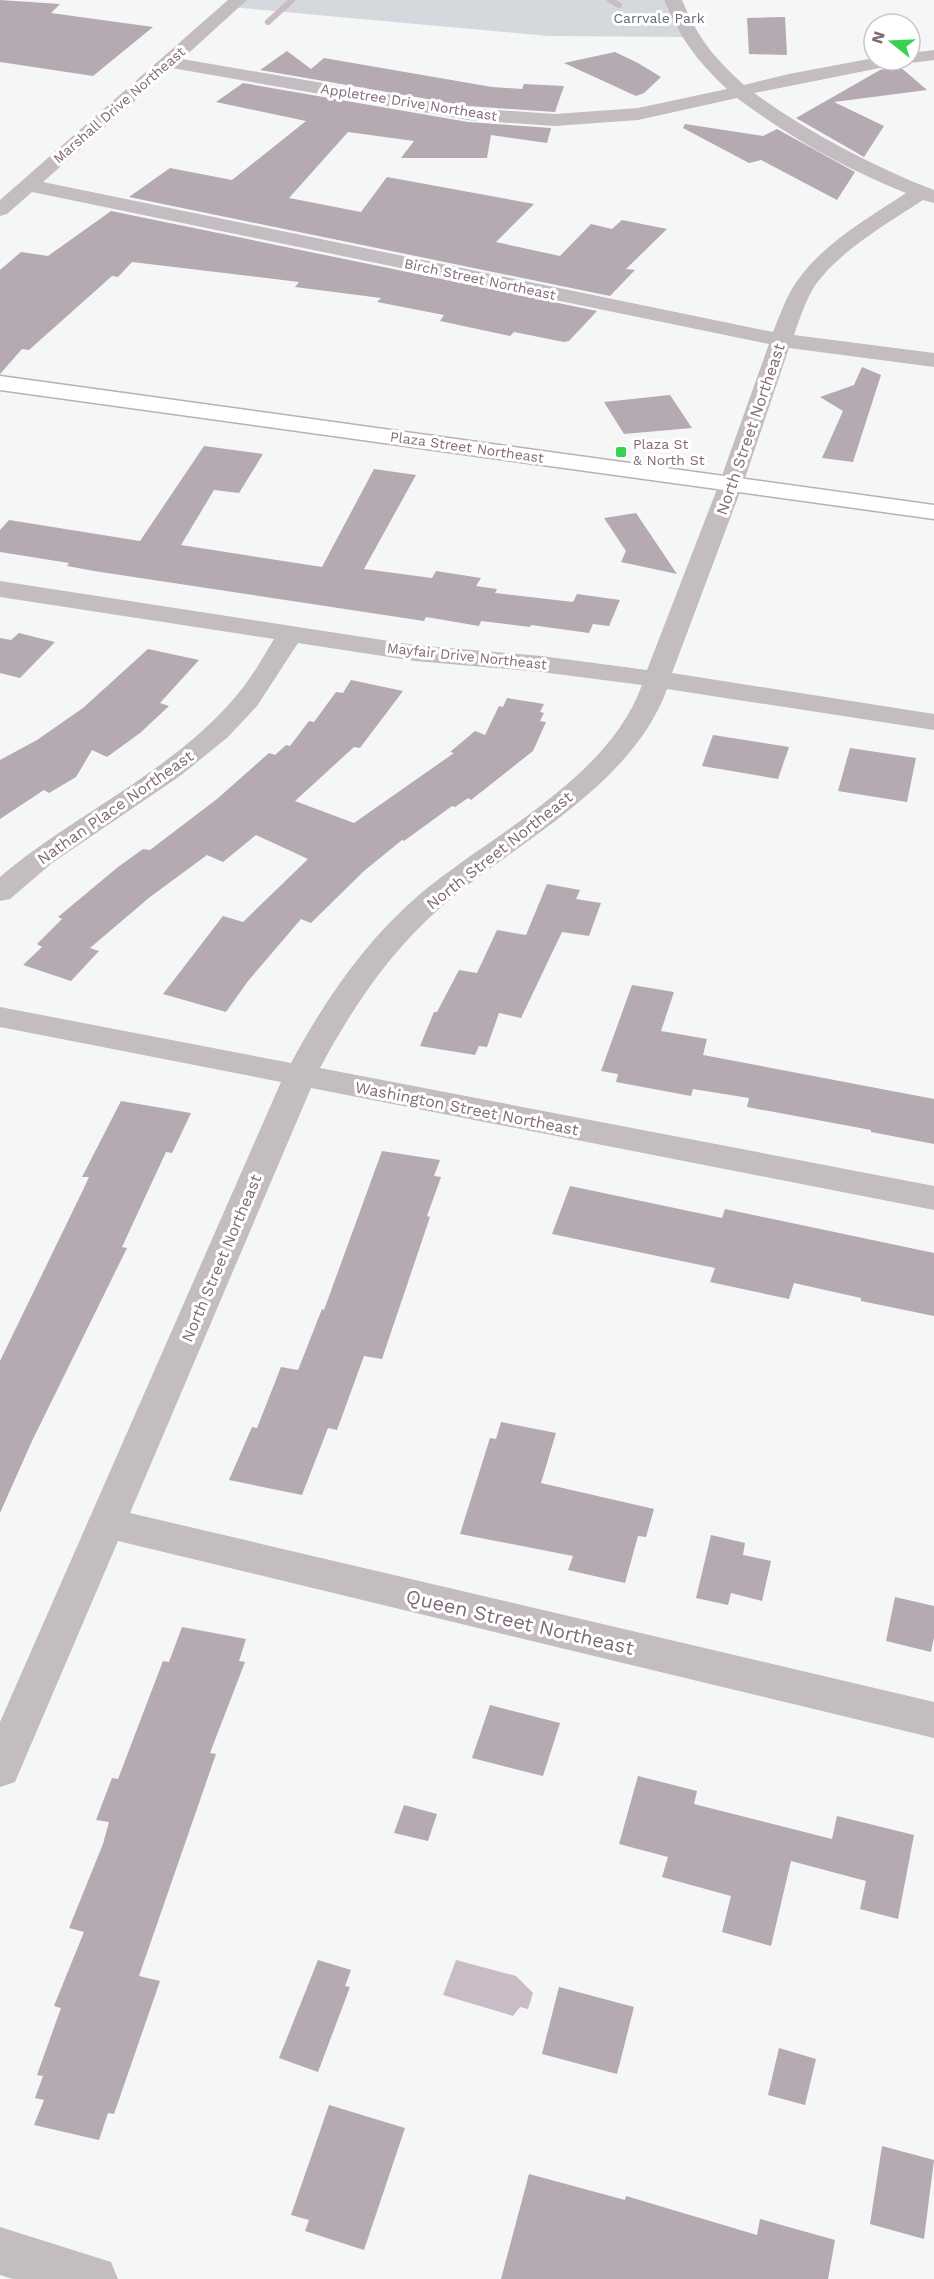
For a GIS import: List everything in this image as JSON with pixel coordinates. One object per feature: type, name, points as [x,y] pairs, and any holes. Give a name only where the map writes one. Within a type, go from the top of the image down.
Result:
[{"type":"main road","name":"Plaza Street Northeast","points":[[0,383],[934,512]]},
{"type":"street","name":"Marshall Drive Northeast","points":[[0,210],[238,0]]},
{"type":"street","points":[[673,0],[677,17],[695,48],[722,78],[814,141],[927,194]]},
{"type":"street","name":"Appletree Drive Northeast","points":[[170,62],[468,114],[524,119],[612,117],[700,101],[738,90],[862,66]]},
{"type":"street","name":"Birch Street Northeast","points":[[28,185],[781,340],[934,360]]},
{"type":"street","name":"North Street Northeast","points":[[0,1769],[300,1076],[327,1023],[361,973],[406,923],[453,881],[551,813],[592,777],[625,739],[640,716],[657,679],[731,484],[794,305],[808,279],[827,260],[863,231],[927,194]]},
{"type":"street","name":"Mayfair Drive Northeast","points":[[0,589],[415,653],[541,664],[657,679],[934,722]]},
{"type":"street","name":"Nathan Place Northeast","points":[[0,892],[43,856],[159,779],[202,746],[240,709],[291,633]]},
{"type":"street","name":"Washington Street Northeast","points":[[0,1017],[934,1198]]},
{"type":"street","name":"Queen Street Northeast","points":[[106,1523],[934,1720]]},
{"type":"street","points":[[0,2251],[94,2279]]},
{"type":"green space","name":"Carrvale Park","points":[[238,0],[673,0],[688,37],[549,36],[230,7]]},
{"type":"shaded area","points":[[456,1960],[516,1976],[533,1993],[528,2009],[520,2007],[513,2016],[443,1995]]},
{"type":"building","points":[[0,0],[60,4],[51,13],[153,27],[93,76],[0,62]]},
{"type":"building","points":[[785,17],[787,55],[749,54],[747,18]]},
{"type":"building","points":[[287,51],[311,69],[324,58],[492,87],[522,89],[524,84],[564,86],[555,112],[468,106],[260,70]]},
{"type":"building","points":[[615,52],[661,77],[644,93],[636,96],[564,63]]},
{"type":"building","points":[[876,72],[906,72],[927,90],[834,102],[884,126],[864,157],[796,118]]},
{"type":"building","points":[[243,83],[468,122],[551,128],[547,143],[491,135],[487,158],[401,158],[414,141],[348,132],[289,198],[361,212],[387,177],[534,204],[496,242],[560,256],[591,224],[612,229],[622,220],[667,229],[626,269],[635,270],[610,296],[129,197],[170,168],[232,180],[306,121],[216,102]]},
{"type":"building","points":[[685,124],[763,136],[777,129],[855,172],[837,200],[761,160],[749,163],[683,128]]},
{"type":"building","points":[[111,211],[597,311],[569,341],[564,342],[514,332],[510,336],[440,321],[444,315],[377,302],[381,298],[295,287],[299,282],[132,262],[118,277],[112,276],[29,350],[22,349],[0,374],[0,270],[21,252],[48,256]]},
{"type":"building","points":[[862,367],[881,375],[853,462],[822,458],[843,411],[820,397],[854,385]]},
{"type":"building","points":[[670,395],[692,428],[624,434],[604,402]]},
{"type":"building","points":[[204,446],[263,454],[239,493],[214,490],[181,545],[322,567],[374,469],[416,475],[364,569],[432,578],[436,571],[481,578],[476,586],[497,589],[495,593],[573,602],[577,594],[620,600],[609,626],[593,624],[589,633],[481,621],[479,626],[426,617],[424,621],[94,571],[67,566],[69,563],[0,552],[0,530],[9,520],[140,541]]},
{"type":"building","points":[[636,513],[677,574],[621,562],[626,551],[604,518]]},
{"type":"building","points":[[19,633],[55,642],[20,678],[0,673],[0,638],[11,640]]},
{"type":"building","points":[[148,649],[199,660],[160,703],[169,706],[140,733],[107,757],[92,750],[76,777],[49,793],[44,790],[0,819],[0,760],[37,740],[83,708]]},
{"type":"building","points":[[351,680],[403,691],[360,748],[354,747],[295,801],[354,823],[454,753],[450,752],[475,731],[485,735],[499,706],[503,707],[507,698],[544,704],[540,712],[544,713],[540,721],[546,722],[533,751],[471,800],[468,798],[455,807],[452,806],[404,841],[402,840],[364,871],[311,923],[301,919],[248,981],[226,1012],[163,994],[223,916],[243,922],[308,859],[256,835],[223,862],[207,855],[150,897],[90,948],[99,951],[71,981],[23,965],[42,947],[37,944],[62,919],[58,917],[118,867],[143,849],[150,850],[217,799],[269,753],[275,755],[286,745],[290,746],[309,721],[314,722],[336,692],[343,693]]},
{"type":"building","points":[[713,735],[789,747],[778,779],[702,766]]},
{"type":"building","points":[[850,748],[916,758],[907,802],[838,791]]},
{"type":"building","points":[[547,884],[580,890],[576,899],[601,903],[589,936],[562,932],[521,1018],[499,1013],[487,1047],[479,1046],[475,1055],[420,1046],[434,1012],[437,1012],[459,970],[477,973],[497,930],[526,935]]},
{"type":"building","points":[[632,985],[674,992],[661,1031],[707,1039],[703,1055],[934,1099],[934,1144],[747,1107],[749,1098],[693,1089],[691,1096],[616,1082],[618,1074],[601,1071]]},
{"type":"building","points":[[121,1101],[191,1113],[172,1153],[166,1152],[122,1247],[127,1248],[32,1441],[0,1513],[0,1361],[89,1177],[82,1177]]},
{"type":"building","points":[[382,1151],[440,1160],[434,1176],[441,1177],[427,1216],[430,1217],[382,1359],[364,1356],[337,1430],[328,1428],[302,1495],[229,1480],[252,1427],[257,1428],[281,1367],[298,1370],[322,1309],[324,1310]]},
{"type":"building","points":[[570,1186],[722,1218],[725,1209],[934,1253],[934,1316],[861,1301],[861,1298],[794,1283],[789,1299],[710,1282],[715,1268],[552,1234]]},
{"type":"building","points":[[501,1422],[556,1433],[541,1483],[654,1509],[646,1537],[638,1536],[625,1583],[568,1570],[573,1556],[460,1534],[490,1438],[496,1439]]},
{"type":"building","points":[[711,1535],[745,1543],[743,1555],[771,1561],[762,1601],[731,1593],[728,1605],[696,1598]]},
{"type":"building","points":[[895,1597],[934,1606],[934,1637],[931,1652],[886,1641]]},
{"type":"building","points":[[182,1627],[246,1639],[239,1661],[245,1662],[210,1753],[216,1754],[139,1976],[160,1981],[114,2114],[108,2113],[99,2140],[34,2125],[44,2100],[35,2098],[43,2076],[37,2075],[61,2008],[54,2006],[84,1932],[69,1928],[103,1844],[109,1822],[96,1820],[112,1778],[118,1779],[163,1661],[169,1662]]},
{"type":"building","points":[[490,1705],[560,1723],[543,1776],[472,1758]]},
{"type":"building","points":[[638,1776],[697,1791],[694,1804],[832,1839],[837,1816],[914,1835],[898,1919],[860,1909],[866,1881],[791,1861],[771,1946],[722,1932],[731,1896],[662,1877],[668,1857],[619,1844]]},
{"type":"building","points":[[404,1805],[437,1814],[428,1841],[394,1833]]},
{"type":"building","points":[[318,1960],[351,1970],[345,1986],[350,1987],[318,2072],[279,2058]]},
{"type":"building","points":[[559,1987],[634,2007],[617,2074],[542,2054]]},
{"type":"building","points":[[779,2048],[816,2059],[805,2105],[768,2095]]},
{"type":"building","points":[[329,2105],[405,2128],[364,2250],[305,2231],[309,2220],[291,2215]]},
{"type":"building","points":[[882,2146],[934,2160],[924,2239],[870,2224]]},
{"type":"building","points":[[529,2174],[625,2200],[626,2196],[757,2235],[760,2219],[835,2240],[828,2279],[501,2279]]},
{"type":"waterway","points":[[268,22],[292,0]]},
{"type":"waterway","points":[[610,0],[619,5]]},
{"type":"place","name":"Plaza St & North St","points":[[621,452]]}]
